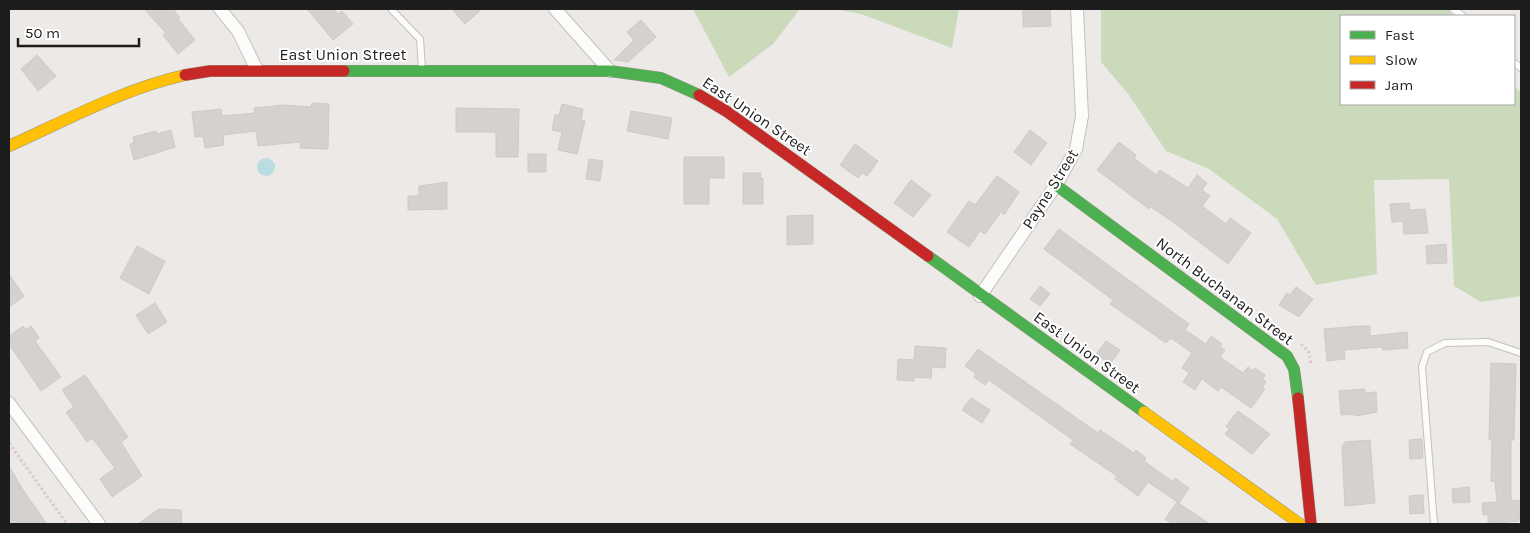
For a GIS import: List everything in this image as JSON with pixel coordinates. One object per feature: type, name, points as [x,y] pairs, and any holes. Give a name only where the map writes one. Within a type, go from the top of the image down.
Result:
[{"type":"street","points":[[220,9],[238,31],[256,70]]},
{"type":"street","points":[[555,9],[610,71]]},
{"type":"street","name":"Payne Street","points":[[980,296],[1056,185],[1076,149],[1081,128],[1076,9]]},
{"type":"street","name":"East Union Street","points":[[9,146],[136,90],[172,77],[210,71],[610,71],[661,78],[677,84],[718,106],[1300,524]]},
{"type":"street","name":"North Buchanan Street","points":[[1056,185],[1287,356],[1294,369],[1297,383],[1311,524]]},
{"type":"street","points":[[9,403],[99,524]]},
{"type":"lane","points":[[392,9],[420,39],[422,70]]},
{"type":"lane","points":[[1434,524],[1422,367],[1427,352],[1445,343],[1488,342],[1521,354]]},
{"type":"path","points":[[9,443],[67,524]]},
{"type":"green space","points":[[693,9],[800,9],[773,44],[729,77]]},
{"type":"green space","points":[[835,9],[959,9],[952,48],[861,14]]},
{"type":"green space","points":[[1101,9],[1449,9],[1452,15],[1340,15],[1340,105],[1515,105],[1515,88],[1521,92],[1521,296],[1481,302],[1454,286],[1449,179],[1374,180],[1377,274],[1316,285],[1277,219],[1209,169],[1166,151],[1129,95],[1101,62]]},
{"type":"water","points":[[266,158],[272,161],[275,167],[272,173],[266,176],[260,173],[257,167],[260,161]]},
{"type":"building","points":[[144,9],[173,9],[180,18],[178,19],[195,40],[178,54],[163,35],[166,33]]},
{"type":"building","points":[[307,9],[334,9],[338,14],[342,11],[353,24],[333,40]]},
{"type":"building","points":[[452,9],[482,9],[465,24]]},
{"type":"building","points":[[1023,9],[1050,9],[1051,26],[1023,27]]},
{"type":"building","points":[[641,20],[656,37],[628,62],[614,60],[634,40],[627,32]]},
{"type":"building","points":[[37,55],[56,76],[38,91],[21,69]]},
{"type":"building","points":[[312,103],[329,104],[328,149],[300,148],[301,142],[258,146],[256,131],[223,135],[224,145],[205,148],[203,136],[195,137],[192,112],[221,109],[222,116],[255,113],[254,108],[284,105],[311,107]]},
{"type":"building","points":[[562,104],[583,109],[581,120],[585,121],[577,154],[558,150],[562,132],[552,130],[555,115],[559,115]]},
{"type":"building","points":[[456,108],[519,109],[518,157],[496,157],[496,132],[456,132]]},
{"type":"building","points":[[631,111],[672,118],[668,139],[627,131]]},
{"type":"building","points":[[171,130],[175,147],[134,160],[130,144],[134,143],[133,137],[156,131],[157,134]]},
{"type":"building","points":[[1030,130],[1047,143],[1031,165],[1014,152]]},
{"type":"building","points":[[1119,142],[1136,155],[1134,158],[1156,175],[1160,170],[1188,188],[1197,175],[1207,183],[1202,190],[1210,196],[1202,206],[1226,224],[1230,218],[1251,233],[1228,264],[1173,222],[1151,207],[1149,209],[1097,170]]},
{"type":"building","points":[[855,144],[878,161],[867,176],[862,173],[858,178],[840,165]]},
{"type":"building","points":[[528,154],[546,154],[546,172],[528,172]]},
{"type":"building","points":[[684,157],[724,157],[724,178],[709,178],[709,204],[684,204]]},
{"type":"building","points":[[589,159],[603,161],[600,181],[586,179]]},
{"type":"building","points":[[743,173],[761,173],[760,178],[763,178],[763,204],[743,204]]},
{"type":"building","points":[[997,176],[1019,192],[1004,215],[1001,212],[985,234],[980,231],[969,247],[947,232],[969,201],[975,205]]},
{"type":"building","points":[[911,180],[931,195],[913,217],[894,203]]},
{"type":"building","points":[[447,182],[447,209],[408,210],[408,196],[419,196],[419,186]]},
{"type":"building","points":[[1409,203],[1410,210],[1425,209],[1428,233],[1404,234],[1403,221],[1392,222],[1390,204]]},
{"type":"building","points":[[813,215],[813,244],[787,245],[787,216]]},
{"type":"building","points":[[1059,229],[1189,324],[1185,330],[1206,344],[1211,336],[1222,344],[1220,347],[1225,350],[1220,357],[1243,373],[1248,367],[1253,371],[1255,368],[1265,375],[1263,379],[1266,382],[1262,387],[1265,389],[1251,408],[1221,387],[1218,391],[1202,379],[1195,390],[1183,382],[1189,373],[1182,368],[1192,353],[1171,338],[1166,343],[1110,304],[1113,300],[1044,249]]},
{"type":"building","points":[[1446,244],[1447,263],[1427,264],[1426,246]]},
{"type":"building","points":[[137,246],[165,261],[149,294],[120,278]]},
{"type":"building","points":[[9,274],[24,296],[9,307]]},
{"type":"building","points":[[1040,286],[1050,294],[1040,306],[1030,299]]},
{"type":"building","points":[[1296,287],[1313,299],[1299,317],[1279,305],[1287,293],[1290,295]]},
{"type":"building","points":[[155,303],[167,322],[148,334],[136,315]]},
{"type":"building","points":[[23,326],[26,330],[31,326],[39,338],[35,341],[61,377],[41,391],[9,344],[9,336]]},
{"type":"building","points":[[1370,326],[1370,336],[1407,332],[1408,348],[1383,350],[1382,347],[1344,350],[1345,359],[1327,361],[1324,329]]},
{"type":"building","points":[[1106,341],[1120,350],[1110,364],[1096,354]]},
{"type":"building","points":[[915,346],[946,348],[945,368],[932,367],[931,378],[914,377],[914,381],[897,380],[898,359],[914,360]]},
{"type":"building","points":[[978,349],[1098,433],[1100,430],[1134,453],[1136,450],[1146,458],[1144,461],[1173,482],[1175,478],[1189,488],[1179,503],[1148,482],[1138,496],[1115,479],[1117,476],[1070,444],[1073,440],[989,380],[985,385],[974,377],[976,374],[965,366]]},
{"type":"building","points":[[1491,363],[1516,364],[1514,440],[1511,440],[1511,501],[1521,500],[1519,521],[1488,524],[1488,514],[1483,515],[1482,503],[1497,502],[1495,481],[1491,481],[1492,440],[1489,440]]},
{"type":"building","points":[[85,375],[128,437],[121,442],[142,476],[112,497],[100,479],[115,468],[92,438],[87,442],[66,412],[74,407],[62,390]]},
{"type":"building","points":[[1365,389],[1365,393],[1376,392],[1377,412],[1356,416],[1352,414],[1341,415],[1339,391]]},
{"type":"building","points":[[971,398],[990,410],[982,423],[962,410]]},
{"type":"building","points":[[1238,411],[1270,434],[1252,454],[1225,434],[1229,429],[1226,426]]},
{"type":"building","points":[[1422,439],[1423,458],[1410,459],[1409,440]]},
{"type":"building","points":[[1370,440],[1375,503],[1345,506],[1342,447],[1345,442]]},
{"type":"building","points":[[9,466],[23,490],[47,524],[9,524]]},
{"type":"building","points":[[1469,487],[1470,502],[1453,503],[1452,489]]},
{"type":"building","points":[[1423,495],[1424,513],[1410,514],[1409,496]]},
{"type":"building","points":[[1177,502],[1210,524],[1173,524],[1165,519]]},
{"type":"building","points":[[159,509],[181,510],[182,524],[138,524]]},
{"type":"traffic: fast","points":[[344,71],[610,71],[661,78],[699,95]]},
{"type":"traffic: fast","points":[[1056,185],[1287,356],[1294,369],[1298,398]]},
{"type":"traffic: fast","points":[[928,256],[1144,412]]},
{"type":"traffic: slow","points":[[9,146],[117,97],[185,75]]},
{"type":"traffic: slow","points":[[1144,412],[1300,524]]},
{"type":"traffic: jam","points":[[185,75],[210,71],[344,71]]},
{"type":"traffic: jam","points":[[699,95],[726,111],[928,256]]},
{"type":"traffic: jam","points":[[1298,398],[1311,524]]}]
